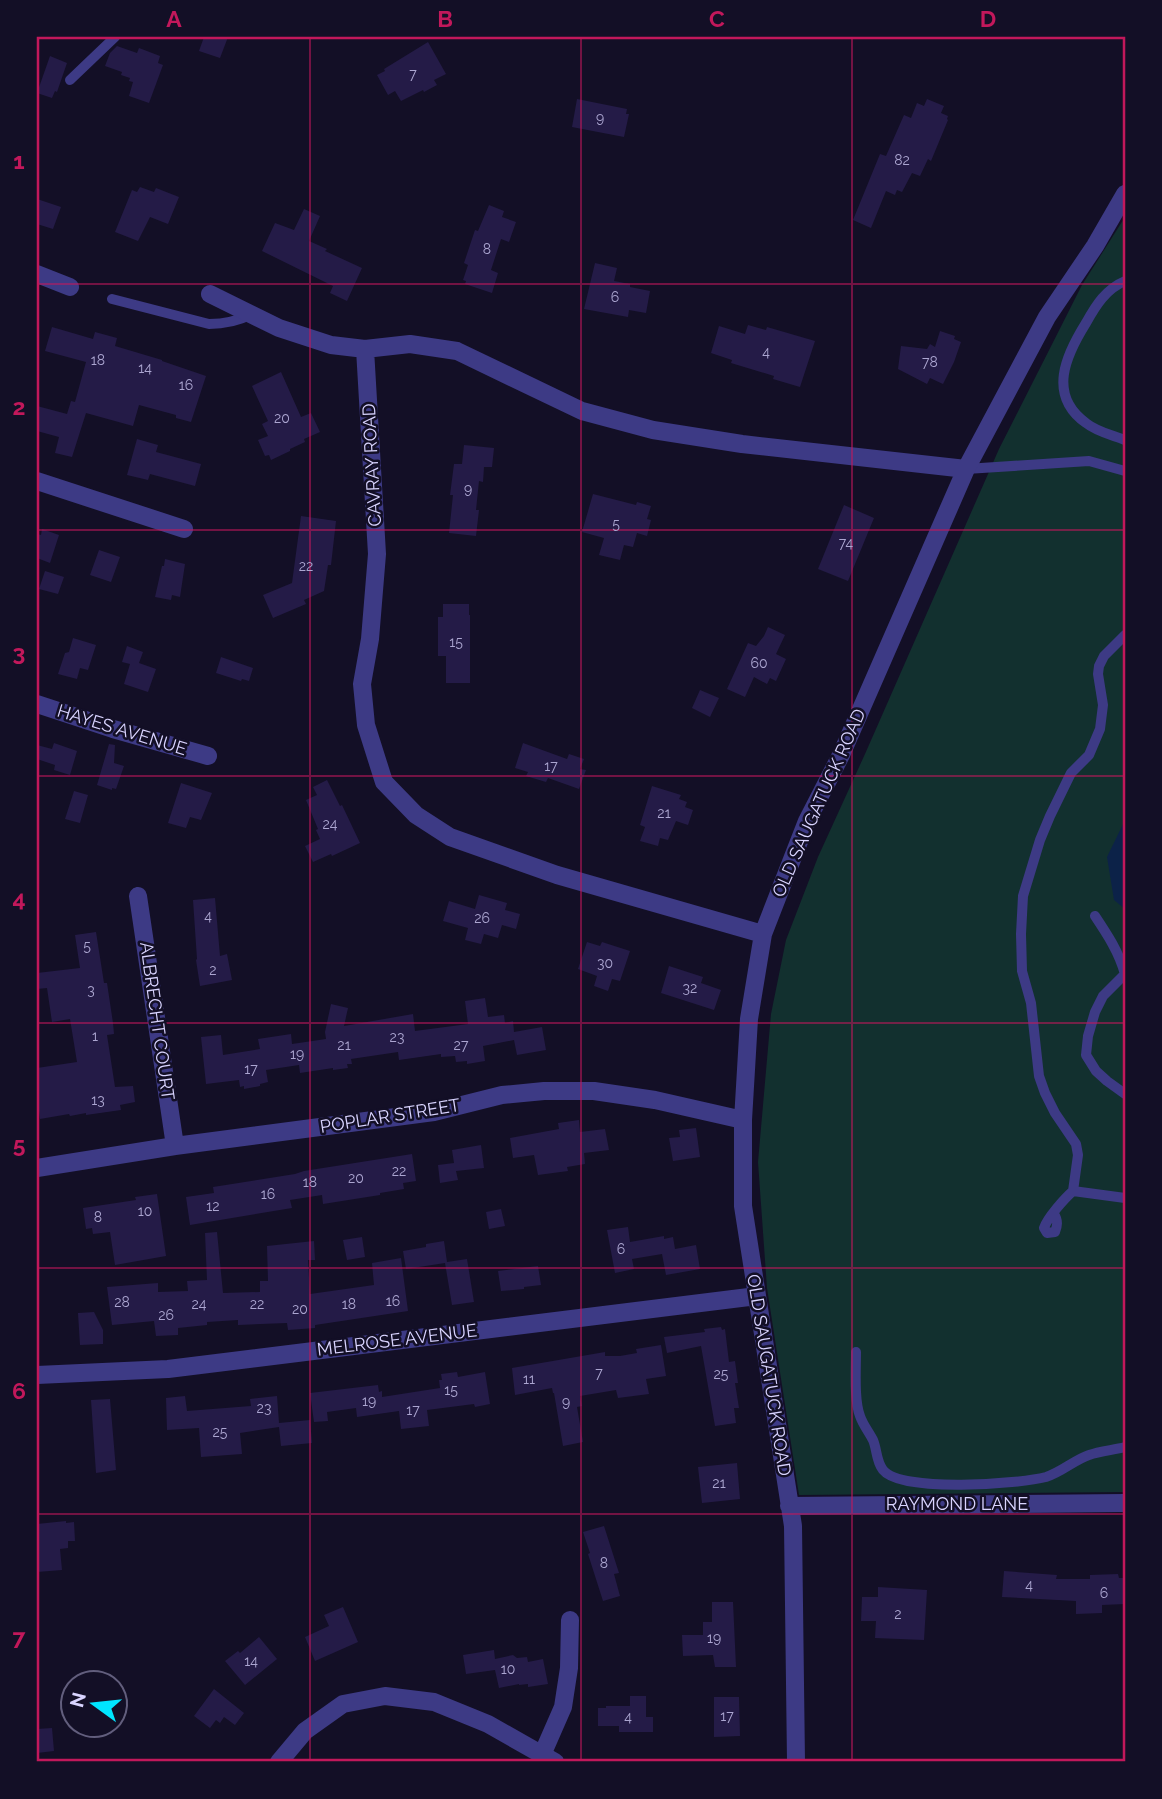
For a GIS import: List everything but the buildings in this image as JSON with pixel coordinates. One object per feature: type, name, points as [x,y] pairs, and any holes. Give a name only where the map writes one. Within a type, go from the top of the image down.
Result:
[{"type":"street","name":"OLD SAUGATUCK ROAD","points":[[796,1762],[793,1526],[743,1206],[743,1120],[749,1019],[763,934],[807,821],[841,755],[965,469],[1047,317],[1095,246],[1125,194]]},
{"type":"street","points":[[37,274],[70,287]]},
{"type":"street","points":[[210,294],[279,328],[331,345],[365,349],[410,344],[457,351],[582,411],[653,430],[742,444],[965,469]]},
{"type":"street","name":"CAVRAY ROAD","points":[[365,349],[377,554],[370,639],[362,684],[366,725],[384,782],[416,815],[450,837],[556,875],[763,934]]},
{"type":"street","points":[[37,481],[184,529]]},
{"type":"street","name":"HAYES AVENUE","points":[[37,704],[208,756]]},
{"type":"street","name":"ALBRECHT COURT","points":[[138,897],[175,1146]]},
{"type":"street","name":"POPLAR STREET","points":[[37,1168],[175,1146],[434,1112],[502,1095],[544,1091],[594,1091],[655,1100],[743,1120]]},
{"type":"street","name":"MELROSE AVENUE","points":[[37,1375],[168,1369],[757,1296]]},
{"type":"street","name":"RAYMOND LANE","points":[[789,1506],[1125,1503]]},
{"type":"street","points":[[279,1762],[305,1731],[344,1704],[385,1696],[434,1702],[488,1724],[548,1759],[563,1707],[569,1668],[570,1620]]},
{"type":"lane","points":[[70,80],[115,37]]},
{"type":"lane","points":[[1125,281],[1114,286],[1094,309],[1069,352],[1062,379],[1073,411],[1098,430],[1125,440]]},
{"type":"lane","points":[[112,299],[209,324],[240,320],[252,314]]},
{"type":"lane","points":[[965,469],[1089,461],[1125,471]]},
{"type":"lane","points":[[1054,1213],[1073,1191],[1078,1155],[1076,1144],[1055,1113],[1040,1076],[1031,1003],[1021,971],[1024,896],[1050,816],[1071,774],[1089,755],[1100,729],[1103,705],[1099,666],[1104,656],[1125,635]]},
{"type":"lane","points":[[1095,916],[1114,946],[1125,974],[1103,996],[1095,1012],[1086,1055],[1096,1071],[1125,1094]]},
{"type":"lane","points":[[1073,1191],[1125,1198]]},
{"type":"lane","points":[[856,1352],[859,1414],[874,1441],[884,1471],[896,1479],[954,1485],[1030,1480],[1049,1476],[1090,1454],[1125,1447]]},
{"type":"green space","points":[[1125,217],[1125,1492],[799,1495],[767,1288],[758,1162],[771,1014],[786,940],[818,857],[999,449],[1082,285]]},
{"type":"water","points":[[1125,820],[1125,909],[1114,900],[1107,857]]}]
